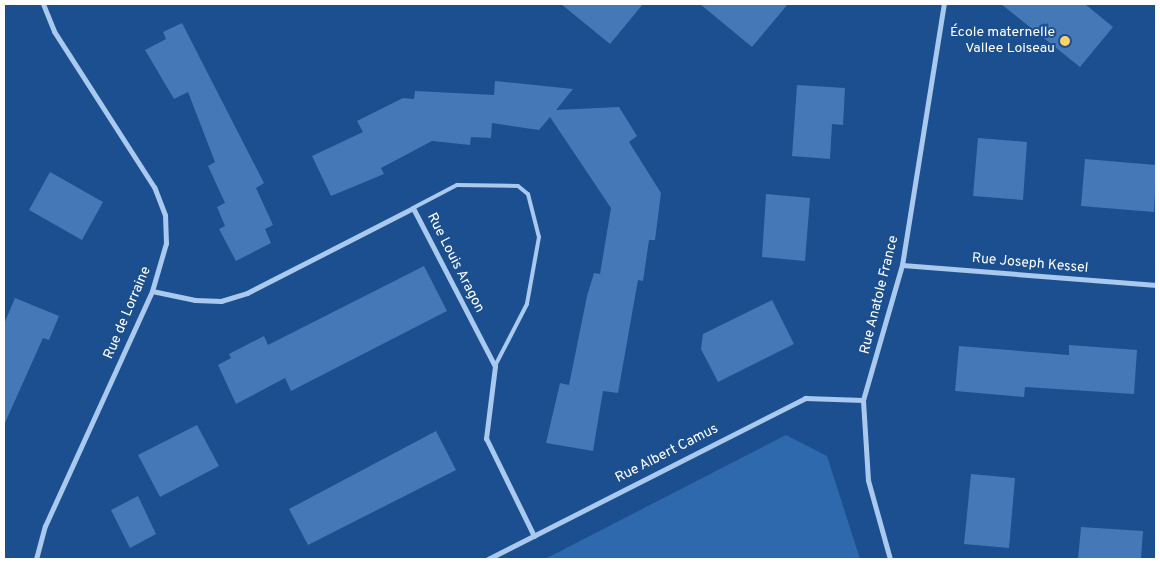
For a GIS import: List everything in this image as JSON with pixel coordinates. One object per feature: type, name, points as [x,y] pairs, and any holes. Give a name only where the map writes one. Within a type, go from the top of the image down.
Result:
[{"type":"street","name":"Rue de Lorraine","points":[[36,559],[45,526],[152,291],[166,243],[165,215],[154,187],[54,31],[43,4]]},
{"type":"street","name":"Rue Anatole France","points":[[890,559],[868,480],[863,400],[902,265],[944,4]]},
{"type":"street","name":"Rue Louis Aragon","points":[[152,291],[195,300],[221,301],[247,293],[413,208],[495,366]]},
{"type":"street","name":"Rue Joseph Kessel","points":[[902,265],[1156,285]]},
{"type":"street","points":[[495,366],[486,438],[534,536]]},
{"type":"street","name":"Rue Albert Camus","points":[[488,559],[805,398],[863,400]]},
{"type":"lane","points":[[413,208],[456,185],[518,186],[528,194],[539,237],[528,295],[495,366]]},
{"type":"shaded area","points":[[786,435],[827,456],[860,559],[545,559]]},
{"type":"building","points":[[561,4],[643,4],[610,44]]},
{"type":"building","points":[[700,4],[788,4],[752,47]]},
{"type":"building","points":[[1001,4],[1085,4],[1113,27],[1080,67]]},
{"type":"building","points":[[182,23],[264,183],[256,188],[273,225],[265,229],[271,243],[236,261],[219,229],[225,226],[217,207],[225,203],[208,166],[215,162],[188,92],[174,99],[145,50],[166,39],[163,32]]},
{"type":"building","points":[[495,81],[573,89],[556,110],[619,107],[637,136],[629,142],[661,193],[655,240],[649,240],[643,281],[638,280],[618,393],[603,391],[593,451],[546,443],[560,383],[569,385],[587,296],[594,273],[600,274],[611,208],[550,117],[539,130],[492,123],[491,138],[471,137],[470,145],[432,141],[381,168],[384,174],[331,196],[312,156],[363,132],[357,121],[403,98],[414,99],[415,91],[494,95]]},
{"type":"building","points":[[797,85],[845,88],[843,125],[832,124],[830,159],[792,156]]},
{"type":"building","points":[[978,138],[1027,142],[1023,200],[973,196]]},
{"type":"building","points":[[1085,159],[1156,165],[1154,212],[1081,206]]},
{"type":"building","points":[[50,172],[103,202],[82,240],[29,210]]},
{"type":"building","points":[[766,194],[810,198],[805,261],[762,257]]},
{"type":"building","points":[[424,266],[447,311],[291,391],[285,378],[236,404],[218,365],[231,358],[229,354],[264,336],[268,345]]},
{"type":"building","points":[[15,298],[59,316],[49,340],[43,338],[4,425],[4,324]]},
{"type":"building","points":[[772,300],[794,344],[718,382],[701,349],[703,334]]},
{"type":"building","points":[[1069,345],[1137,350],[1134,394],[1025,387],[1024,397],[955,391],[959,346],[1069,355]]},
{"type":"building","points":[[197,425],[219,466],[160,497],[138,455]]},
{"type":"building","points":[[436,431],[456,470],[308,545],[289,509]]},
{"type":"building","points":[[971,474],[1015,478],[1009,548],[964,544]]},
{"type":"building","points":[[138,496],[156,534],[130,548],[111,510]]},
{"type":"building","points":[[1081,527],[1143,531],[1141,559],[1078,559]]},
{"type":"place","name":"École maternelle Vallee Loiseau","points":[[1065,41]]}]
